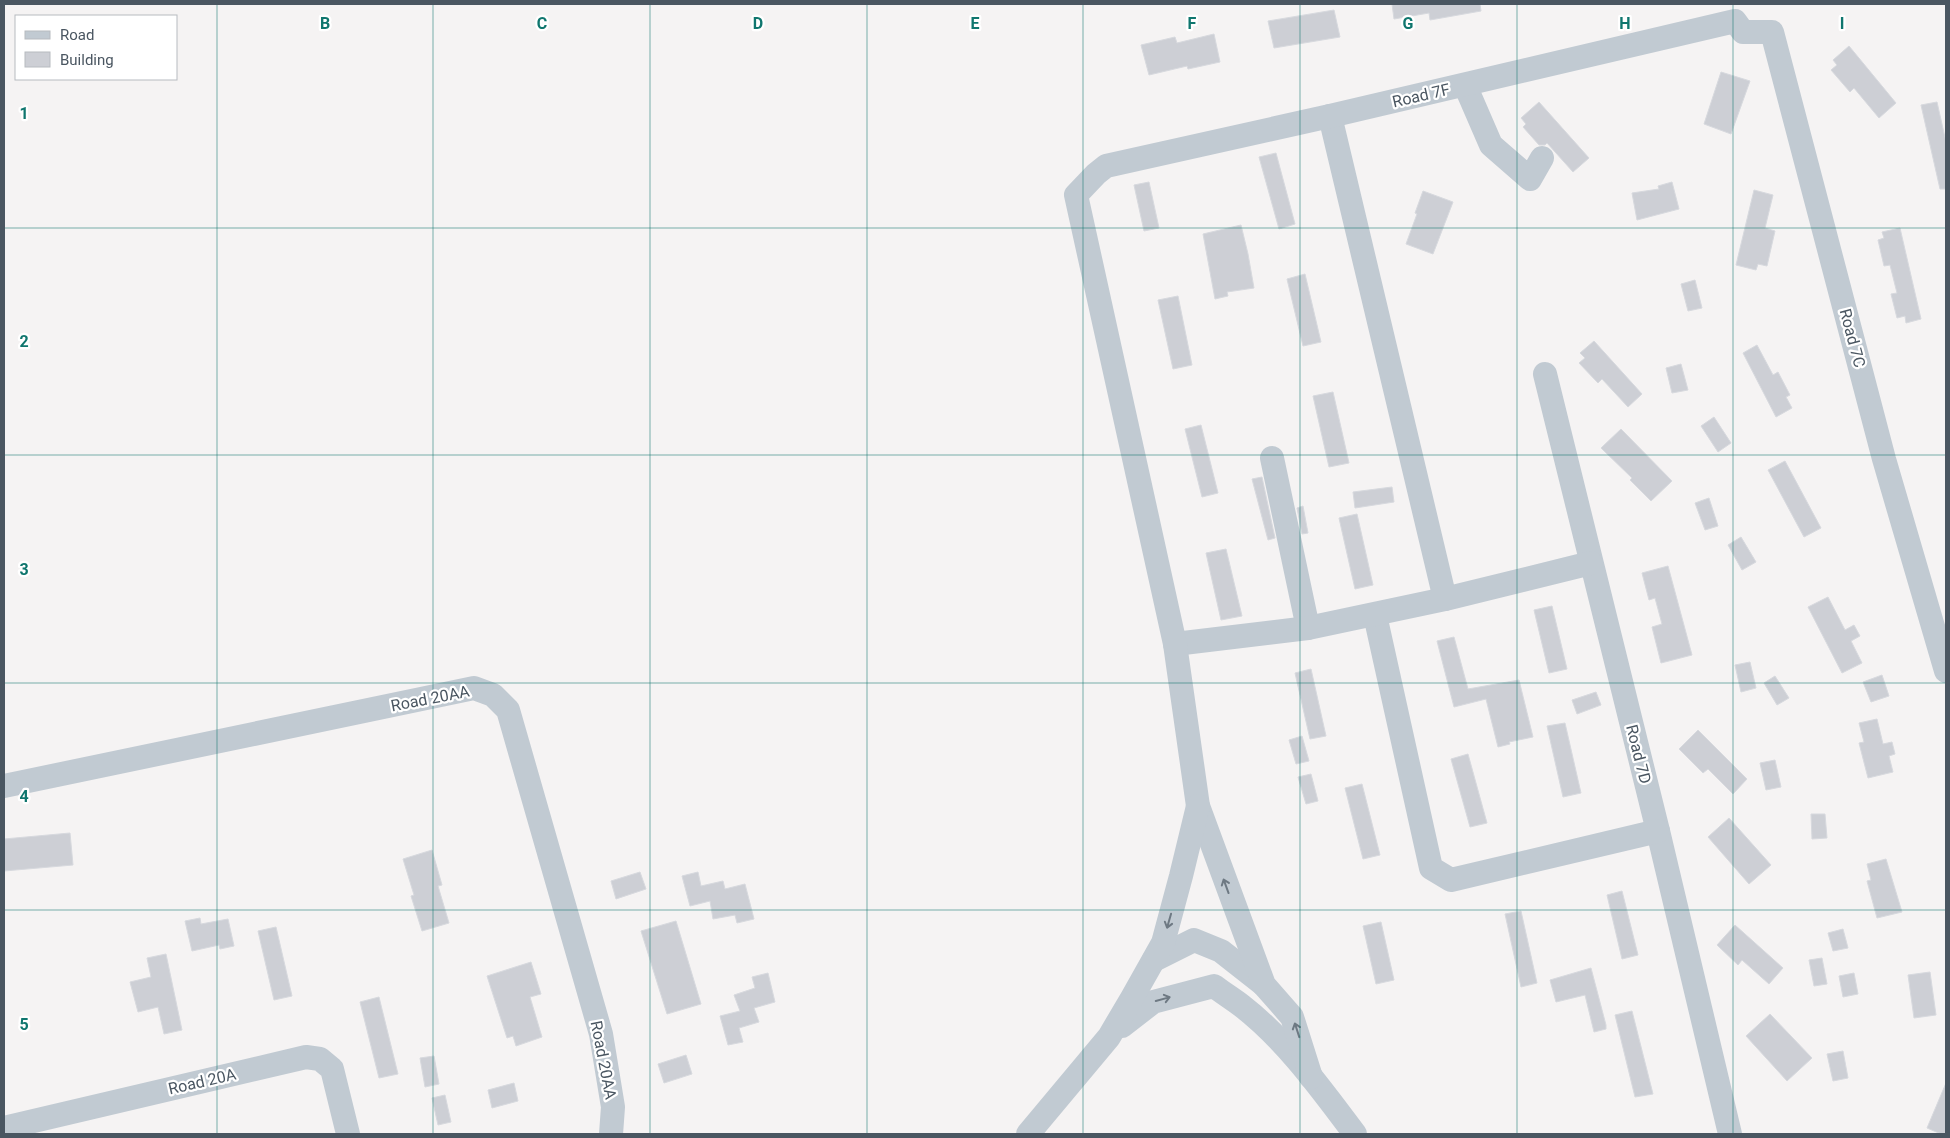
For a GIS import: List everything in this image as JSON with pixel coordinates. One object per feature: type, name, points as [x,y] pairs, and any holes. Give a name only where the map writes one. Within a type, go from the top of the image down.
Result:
[{"type":"street","name":"Road 7F","points":[[1175,644],[1076,195],[1106,166],[1465,85],[1735,21],[1743,32]]},
{"type":"street","name":"Road 7C","points":[[1743,32],[1772,32],[1884,459],[1946,671]]},
{"type":"street","points":[[1465,85],[1491,144],[1530,179],[1542,158]]},
{"type":"street","points":[[1330,116],[1445,599]]},
{"type":"street","name":"Road 7D","points":[[1545,374],[1658,831],[1730,1134]]},
{"type":"street","points":[[1272,458],[1308,628]]},
{"type":"street","points":[[1264,985],[1198,806],[1175,644],[1308,628],[1375,615],[1591,563]]},
{"type":"street","points":[[1375,615],[1432,868],[1440,875],[1450,880],[1658,831]]},
{"type":"street","name":"Road 20AA","points":[[4,786],[474,688],[493,694],[508,710],[601,1034],[613,1106],[611,1134]]},
{"type":"street","points":[[1028,1134],[1109,1037],[1163,943],[1182,876],[1198,806]]},
{"type":"street","points":[[1154,960],[1194,940],[1221,951],[1264,985],[1292,1017],[1311,1077]]},
{"type":"street","points":[[1109,1037],[1152,1002],[1214,986],[1242,1006],[1266,1028],[1311,1077],[1355,1134]]},
{"type":"street","name":"Road 20A","points":[[4,1128],[306,1057],[320,1059],[332,1068],[348,1134]]},
{"type":"building","points":[[1392,4],[1480,4],[1481,11],[1430,20],[1429,13],[1394,19]]},
{"type":"building","points":[[1334,10],[1340,37],[1274,48],[1268,21]]},
{"type":"building","points":[[1214,34],[1220,62],[1188,69],[1187,66],[1149,75],[1141,45],[1175,37],[1177,43]]},
{"type":"building","points":[[1849,46],[1896,103],[1879,118],[1854,88],[1850,92],[1831,70],[1837,65],[1833,60]]},
{"type":"building","points":[[1721,72],[1750,81],[1731,134],[1704,124]]},
{"type":"building","points":[[1539,102],[1589,158],[1573,172],[1547,143],[1539,145],[1523,127],[1526,124],[1521,118]]},
{"type":"building","points":[[1937,102],[1946,142],[1946,189],[1940,189],[1921,105]]},
{"type":"building","points":[[1276,153],[1295,224],[1279,229],[1259,157]]},
{"type":"building","points":[[1149,182],[1159,228],[1144,231],[1134,185]]},
{"type":"building","points":[[1672,182],[1679,209],[1637,220],[1632,193],[1659,189],[1658,186]]},
{"type":"building","points":[[1754,190],[1773,195],[1765,228],[1775,231],[1767,266],[1758,264],[1756,270],[1736,265]]},
{"type":"building","points":[[1423,191],[1453,202],[1433,254],[1406,244]]},
{"type":"building","points":[[1241,225],[1254,288],[1227,292],[1228,296],[1215,299],[1203,234]]},
{"type":"building","points":[[1900,228],[1921,319],[1906,323],[1905,316],[1897,318],[1891,294],[1897,293],[1890,265],[1884,266],[1878,240],[1884,238],[1882,232]]},
{"type":"building","points":[[1305,274],[1321,342],[1303,346],[1287,279]]},
{"type":"building","points":[[1695,280],[1702,308],[1688,311],[1681,284]]},
{"type":"building","points":[[1178,296],[1192,365],[1173,369],[1158,300]]},
{"type":"building","points":[[1594,341],[1642,394],[1628,407],[1602,379],[1598,383],[1579,363],[1585,358],[1580,353]]},
{"type":"building","points":[[1757,345],[1773,375],[1778,372],[1790,395],[1786,397],[1792,408],[1776,417],[1743,353]]},
{"type":"building","points":[[1681,364],[1688,390],[1672,393],[1666,368]]},
{"type":"building","points":[[1333,392],[1349,463],[1329,467],[1313,396]]},
{"type":"building","points":[[1714,417],[1731,443],[1718,452],[1701,426]]},
{"type":"building","points":[[1201,425],[1218,493],[1202,497],[1185,429]]},
{"type":"building","points":[[1621,429],[1672,481],[1651,501],[1630,480],[1632,478],[1601,448]]},
{"type":"building","points":[[1785,461],[1821,528],[1804,537],[1768,470]]},
{"type":"building","points":[[1262,477],[1275,538],[1268,540],[1252,479]]},
{"type":"building","points":[[1392,487],[1394,502],[1355,508],[1353,492]]},
{"type":"building","points":[[1709,498],[1718,526],[1705,530],[1695,503]]},
{"type":"building","points":[[1303,506],[1308,533],[1302,534],[1297,508]]},
{"type":"building","points":[[1357,514],[1373,585],[1355,589],[1339,518]]},
{"type":"building","points":[[1741,537],[1756,562],[1742,570],[1728,545]]},
{"type":"building","points":[[1226,549],[1242,616],[1221,620],[1206,553]]},
{"type":"building","points":[[1668,566],[1692,655],[1661,663],[1652,627],[1662,624],[1655,598],[1649,600],[1642,573]]},
{"type":"building","points":[[1828,597],[1845,630],[1854,625],[1860,636],[1851,641],[1862,663],[1842,673],[1808,607]]},
{"type":"building","points":[[1552,606],[1567,669],[1549,673],[1534,610]]},
{"type":"building","points":[[1454,637],[1468,689],[1519,680],[1533,737],[1509,742],[1510,744],[1498,747],[1486,699],[1454,707],[1437,641]]},
{"type":"building","points":[[1750,662],[1756,688],[1741,692],[1735,665]]},
{"type":"building","points":[[1311,669],[1326,736],[1310,739],[1295,673]]},
{"type":"building","points":[[1882,675],[1889,696],[1871,702],[1863,682]]},
{"type":"building","points":[[1775,676],[1789,698],[1777,705],[1764,683]]},
{"type":"building","points":[[1596,692],[1601,705],[1577,714],[1572,700]]},
{"type":"building","points":[[1877,719],[1883,744],[1892,742],[1895,754],[1889,756],[1893,772],[1868,778],[1859,743],[1864,742],[1859,723]]},
{"type":"building","points":[[1565,723],[1581,793],[1563,797],[1547,726]]},
{"type":"building","points":[[1698,730],[1747,779],[1733,794],[1708,769],[1703,773],[1679,749]]},
{"type":"building","points":[[1302,736],[1309,761],[1296,764],[1289,740]]},
{"type":"building","points":[[1468,754],[1487,823],[1470,827],[1451,759]]},
{"type":"building","points":[[1775,760],[1781,787],[1766,790],[1760,763]]},
{"type":"building","points":[[1311,774],[1318,801],[1306,804],[1298,777]]},
{"type":"building","points":[[1362,784],[1380,855],[1363,859],[1345,788]]},
{"type":"building","points":[[1811,814],[1825,814],[1827,838],[1812,839]]},
{"type":"building","points":[[1729,818],[1771,865],[1749,884],[1708,837]]},
{"type":"building","points":[[70,833],[73,865],[4,871],[4,839]]},
{"type":"building","points":[[432,850],[442,885],[438,886],[449,923],[422,931],[411,896],[414,895],[403,859]]},
{"type":"building","points":[[1886,859],[1902,912],[1877,918],[1867,881],[1871,880],[1867,864]]},
{"type":"building","points":[[640,872],[646,889],[616,899],[611,881]]},
{"type":"building","points":[[698,872],[701,886],[723,881],[725,889],[745,884],[754,919],[737,923],[735,915],[713,919],[710,901],[690,906],[682,876]]},
{"type":"building","points":[[1622,891],[1638,955],[1622,959],[1607,895]]},
{"type":"building","points":[[1521,911],[1537,983],[1521,987],[1505,914]]},
{"type":"building","points":[[200,918],[201,924],[228,919],[234,946],[220,949],[219,945],[192,951],[185,921]]},
{"type":"building","points":[[676,921],[701,1004],[667,1014],[641,931]]},
{"type":"building","points":[[1381,922],[1394,980],[1376,984],[1363,926]]},
{"type":"building","points":[[1735,925],[1783,968],[1769,984],[1742,960],[1738,965],[1717,945]]},
{"type":"building","points":[[276,927],[292,996],[274,1000],[258,931]]},
{"type":"building","points":[[1843,929],[1848,948],[1833,951],[1828,933]]},
{"type":"building","points":[[166,954],[182,1030],[164,1034],[158,1007],[138,1012],[130,982],[151,977],[147,958]]},
{"type":"building","points":[[1822,958],[1827,984],[1814,986],[1809,960]]},
{"type":"building","points":[[531,962],[541,994],[530,997],[542,1037],[516,1046],[513,1036],[507,1038],[487,976]]},
{"type":"building","points":[[1591,968],[1606,1025],[1606,1029],[1594,1032],[1585,995],[1556,1002],[1550,980]]},
{"type":"building","points":[[1930,972],[1936,1015],[1914,1018],[1908,975]]},
{"type":"building","points":[[768,973],[775,1002],[754,1008],[759,1022],[739,1028],[743,1042],[728,1045],[720,1016],[740,1011],[734,995],[755,988],[752,977]]},
{"type":"building","points":[[1854,973],[1858,994],[1843,997],[1839,976]]},
{"type":"building","points":[[379,997],[398,1074],[379,1078],[360,1002]]},
{"type":"building","points":[[1632,1011],[1653,1094],[1635,1097],[1615,1015]]},
{"type":"building","points":[[1770,1014],[1812,1058],[1787,1081],[1746,1036]]},
{"type":"building","points":[[1843,1051],[1848,1078],[1833,1081],[1827,1054]]},
{"type":"building","points":[[686,1055],[692,1074],[664,1083],[658,1064]]},
{"type":"building","points":[[434,1056],[439,1084],[425,1087],[420,1058]]},
{"type":"building","points":[[514,1083],[518,1101],[492,1108],[488,1090]]},
{"type":"building","points":[[1946,1083],[1946,1134],[1941,1134],[1927,1128]]},
{"type":"building","points":[[445,1095],[451,1122],[438,1125],[432,1098]]}]
